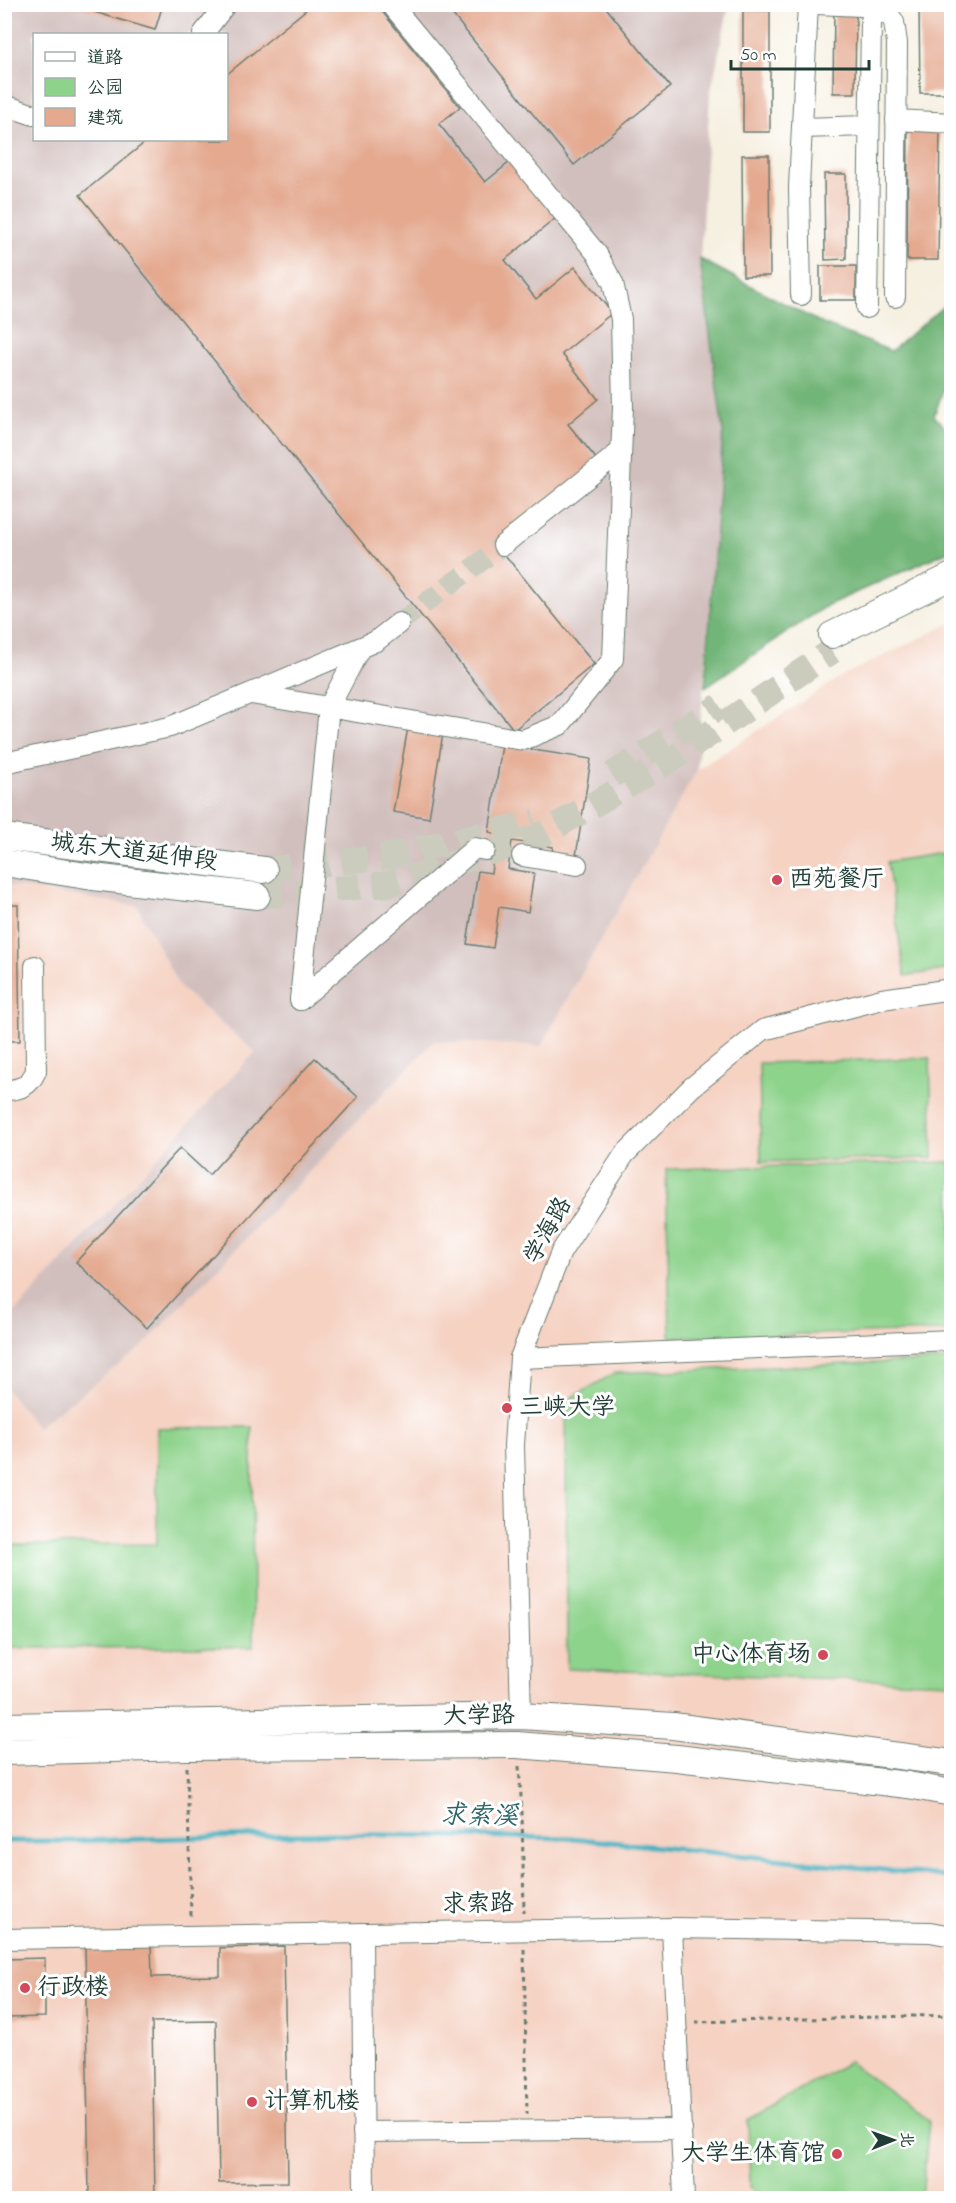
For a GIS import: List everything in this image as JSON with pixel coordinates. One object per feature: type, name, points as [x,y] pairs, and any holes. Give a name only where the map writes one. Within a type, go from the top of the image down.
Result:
[{"type":"main road","points":[[951,576],[832,643],[951,592]]},
{"type":"main road","name":"城东大道延伸段","points":[[4,837],[264,870]]},
{"type":"main road","name":"城东大道延伸段","points":[[4,863],[93,877],[257,896]]},
{"type":"main road","name":"大学路","points":[[4,1726],[521,1716],[672,1726],[951,1763]]},
{"type":"main road","name":"大学路","points":[[4,1752],[186,1747],[517,1745],[677,1758],[951,1792]]},
{"type":"street","points":[[204,33],[226,4]]},
{"type":"street","points":[[251,694],[523,740],[560,725],[613,659],[623,407],[621,319],[613,283],[597,254],[390,4]]},
{"type":"street","points":[[801,295],[799,187],[808,4]]},
{"type":"street","points":[[816,4],[884,6]]},
{"type":"street","points":[[884,6],[894,22],[897,43],[895,297]]},
{"type":"street","points":[[867,308],[871,20],[884,6]]},
{"type":"street","points":[[4,105],[33,115]]},
{"type":"street","points":[[896,120],[951,123]]},
{"type":"street","points":[[802,128],[868,126]]},
{"type":"street","points":[[503,545],[621,451]]},
{"type":"street","points":[[4,763],[170,727],[376,641],[399,623]]},
{"type":"street","points":[[360,648],[329,707],[300,1000],[475,848],[485,850]]},
{"type":"street","points":[[522,856],[577,865]]},
{"type":"street","points":[[4,1090],[17,1090],[30,1083],[36,1071],[35,966]]},
{"type":"street","name":"学海路","points":[[521,1716],[514,1445],[520,1358],[561,1252],[624,1155],[692,1087],[763,1030],[882,999],[951,989]]},
{"type":"street","points":[[520,1358],[951,1340]]},
{"type":"street","points":[[672,1928],[684,2199]]},
{"type":"street","name":"求索路","points":[[4,1939],[672,1928],[930,1932],[951,1936]]},
{"type":"street","points":[[362,1933],[364,2199]]},
{"type":"street","points":[[363,2132],[682,2129]]},
{"type":"path","points":[[517,1745],[522,1812],[527,2130]]},
{"type":"path","points":[[188,1776],[192,1936]]},
{"type":"path","points":[[676,2023],[951,2015]]},
{"type":"shaded area","points":[[5,5],[729,5],[710,95],[700,259],[723,432],[697,770],[541,1046],[434,1041],[142,1347],[37,1428],[5,1388],[4,1324],[255,1052],[180,988],[137,906],[5,885]]},
{"type":"shaded area","name":"三峡大学","points":[[951,623],[951,2198],[5,2198],[4,1388],[38,1428],[142,1347],[434,1041],[541,1046],[697,770],[842,676]]},
{"type":"shaded area","points":[[4,885],[137,906],[180,988],[255,1052],[5,1324]]},
{"type":"green space","points":[[700,259],[823,324],[891,351],[952,299],[951,369],[934,416],[951,433],[951,550],[828,605],[705,687],[723,432]]},
{"type":"green space","points":[[951,852],[951,969],[905,976],[887,862]]},
{"type":"green space","points":[[930,1058],[933,1158],[761,1162],[759,1063]]},
{"type":"green space","points":[[951,1162],[951,1331],[670,1337],[666,1169]]},
{"type":"green space","points":[[951,1360],[951,1683],[567,1669],[566,1401],[615,1373]]},
{"type":"green space","points":[[252,1427],[253,1647],[5,1648],[5,1545],[157,1544],[157,1428]]},
{"type":"green space","name":"大学生体育馆","points":[[849,2062],[929,2120],[922,2198],[765,2198],[750,2188],[748,2120]]},
{"type":"building","points":[[67,4],[163,4],[155,30]]},
{"type":"building","points":[[313,4],[376,4],[460,107],[439,124],[485,182],[510,162],[556,218],[505,260],[536,299],[575,267],[612,313],[562,354],[598,399],[568,424],[598,461],[496,544],[594,664],[514,730],[80,195],[147,141],[228,141],[228,73]]},
{"type":"building","points":[[444,4],[603,4],[670,87],[574,165]]},
{"type":"building","points":[[834,7],[856,8],[855,93],[833,93]]},
{"type":"building","points":[[919,7],[948,7],[949,93],[920,93]]},
{"type":"building","points":[[743,11],[770,11],[770,132],[743,132]]},
{"type":"building","points":[[908,130],[940,130],[938,260],[907,260]]},
{"type":"building","points":[[742,155],[769,155],[770,276],[743,276]]},
{"type":"building","points":[[824,174],[846,174],[846,259],[825,260]]},
{"type":"building","points":[[820,266],[856,266],[856,300],[820,300]]},
{"type":"building","points":[[408,727],[443,733],[429,818],[393,812]]},
{"type":"building","points":[[502,745],[591,759],[576,856],[552,852],[553,847],[512,841],[508,869],[534,873],[528,912],[499,907],[493,948],[467,944],[478,871],[491,873],[497,834],[489,832]]},
{"type":"building","points":[[4,905],[18,905],[20,1041],[4,1041]]},
{"type":"building","points":[[315,1058],[358,1097],[147,1328],[76,1262],[180,1148],[209,1175]]},
{"type":"building","name":"计算机楼","points":[[151,1944],[152,1977],[220,1976],[220,1948],[284,1946],[288,2182],[219,2183],[216,2021],[152,2022],[155,2196],[89,2197],[85,1945]]},
{"type":"building","name":"行政楼","points":[[45,1958],[45,2017],[4,2018],[4,1959]]},
{"type":"waterway","name":"求索溪","points":[[4,1841],[333,1834],[572,1838],[952,1877]]},
{"type":"tunnel","points":[[399,623],[503,545]]},
{"type":"tunnel","points":[[257,896],[389,884],[537,837],[674,758],[832,651]]},
{"type":"tunnel","points":[[612,775],[720,706]]},
{"type":"tunnel","points":[[264,870],[391,856],[535,822]]},
{"type":"tunnel","points":[[485,850],[522,856]]},
{"type":"place","name":"西苑餐厅","points":[[777,880]]},
{"type":"place","name":"三峡大学","points":[[507,1408]]},
{"type":"place","name":"中心体育场","points":[[823,1655]]},
{"type":"place","name":"行政楼","points":[[25,1988]]},
{"type":"place","name":"计算机楼","points":[[252,2102]]},
{"type":"place","name":"大学生体育馆","points":[[837,2154]]}]
